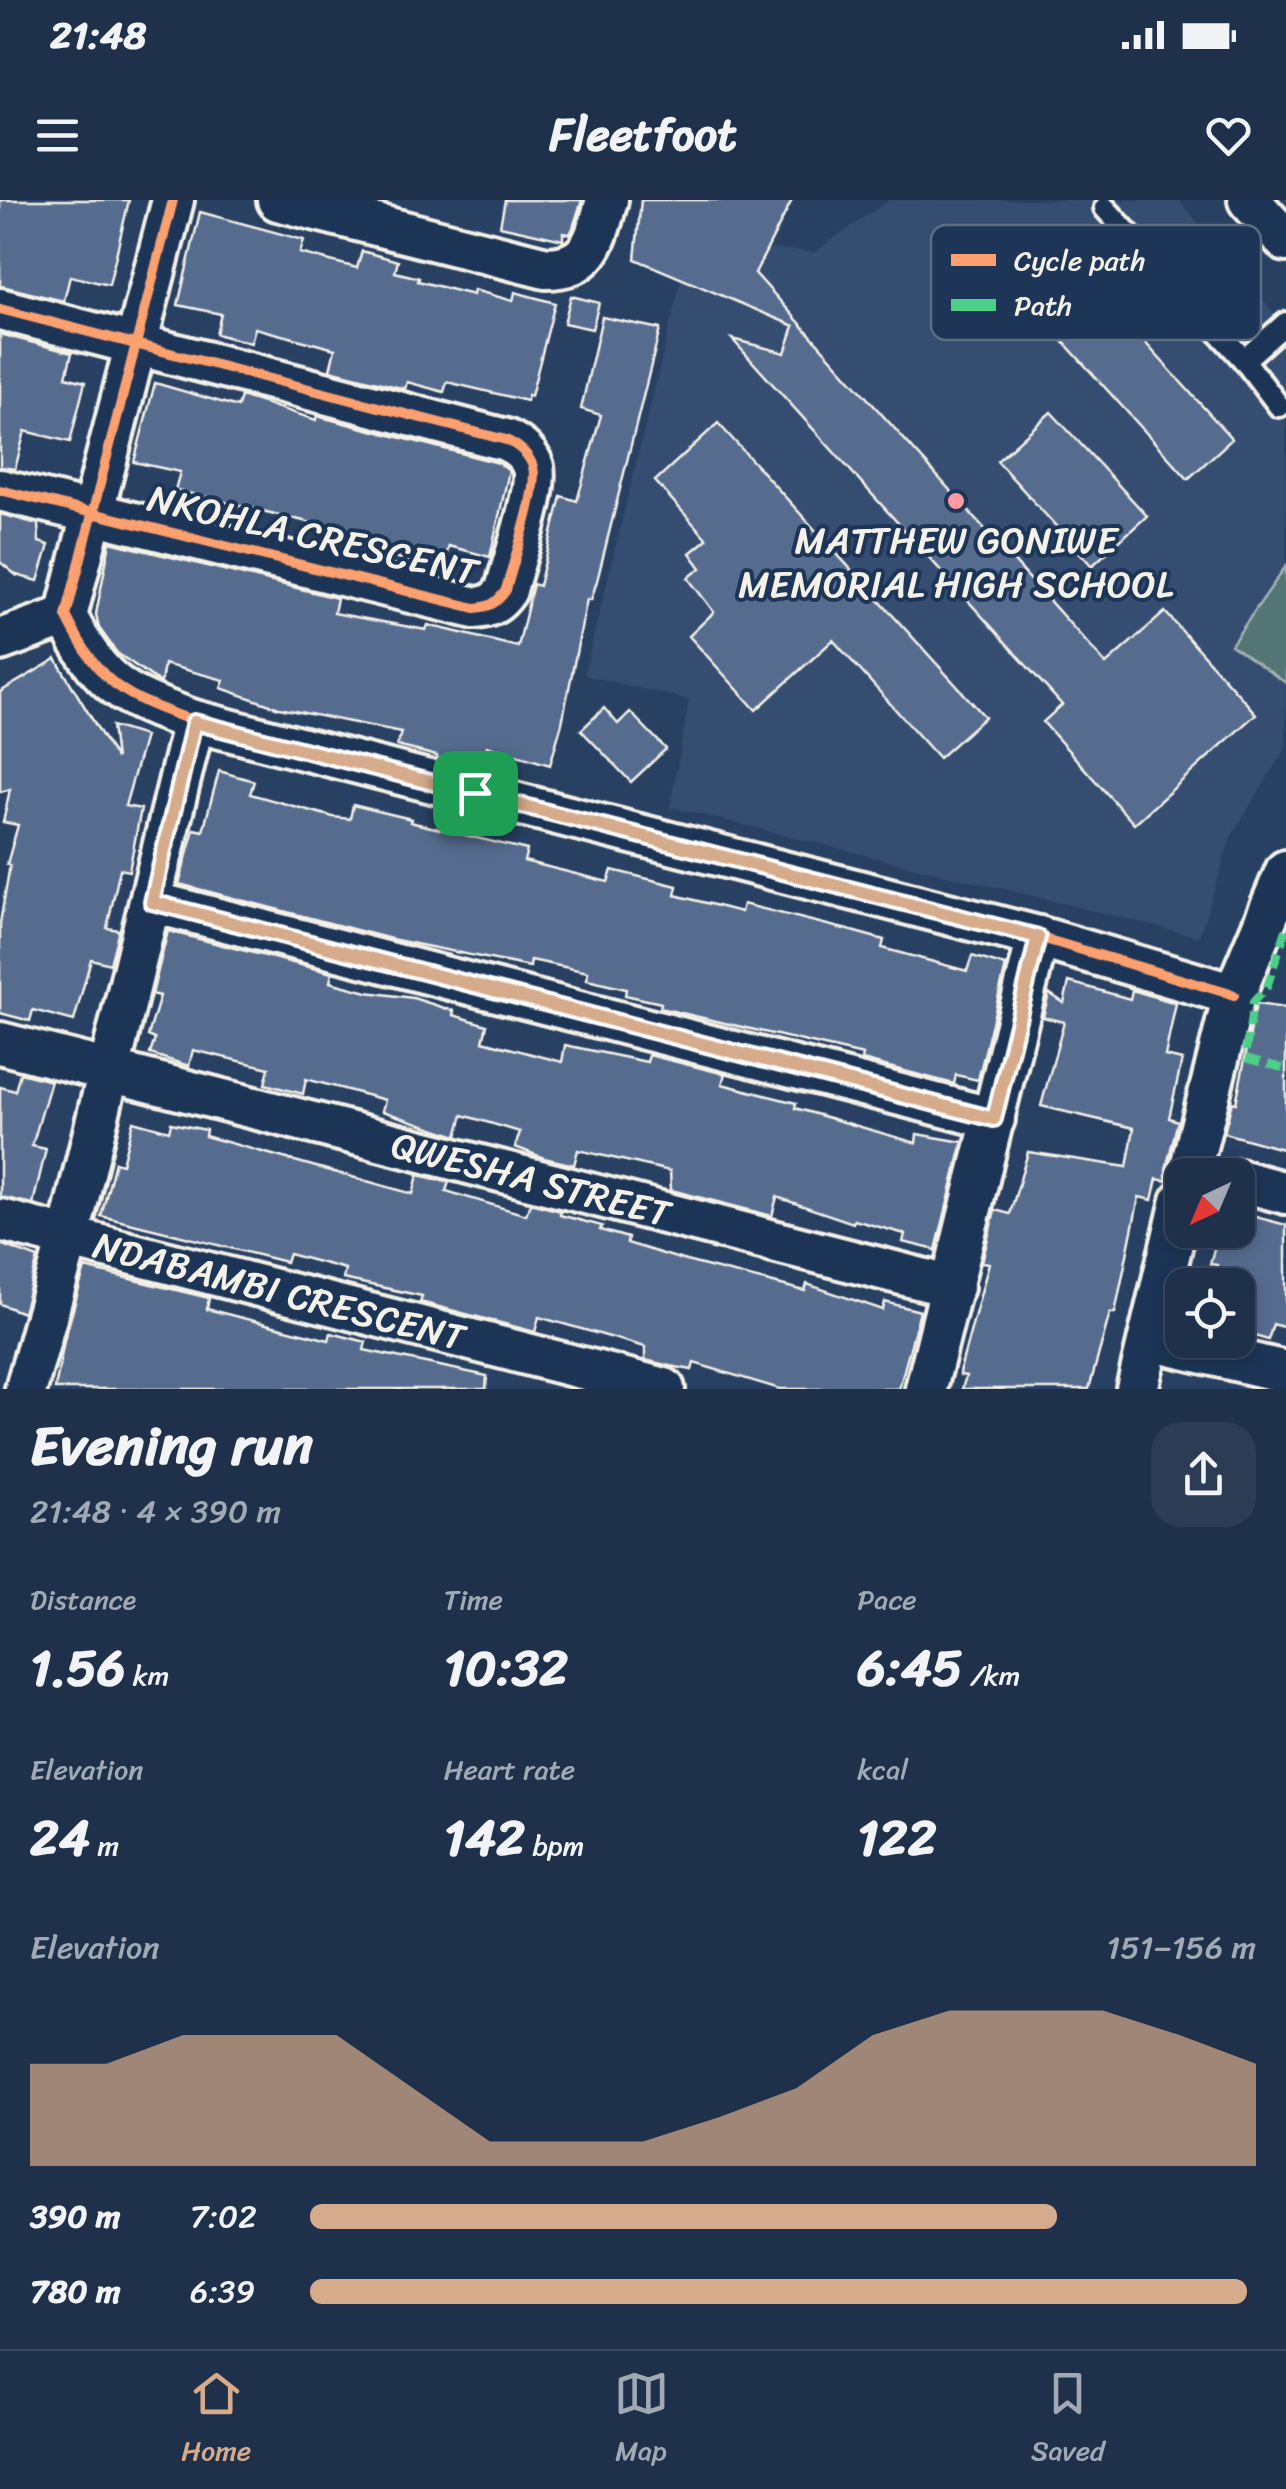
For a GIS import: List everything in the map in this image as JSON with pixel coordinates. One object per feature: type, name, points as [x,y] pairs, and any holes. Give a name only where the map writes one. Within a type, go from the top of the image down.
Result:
[{"type":"street","points":[[172,200],[66,616],[102,675],[134,699],[194,722],[1038,937],[1234,995]]},
{"type":"street","points":[[278,200],[546,268],[574,264],[586,254],[596,241],[607,200]]},
{"type":"street","points":[[1249,200],[1286,241]]},
{"type":"street","name":"NKOHLA CRESCENT","points":[[0,309],[506,440],[519,446],[533,468],[534,480],[506,590],[488,607],[475,608],[0,490]]},
{"type":"street","points":[[0,640],[66,616]]},
{"type":"street","points":[[26,1389],[69,1235],[194,722]]},
{"type":"street","points":[[1200,1158],[1234,995],[1286,871]]},
{"type":"street","points":[[152,902],[994,1119]]},
{"type":"street","points":[[926,1389],[1038,937]]},
{"type":"street","name":"QWESHA STREET","points":[[0,1044],[953,1287]]},
{"type":"street","points":[[1255,1185],[1286,1193]]},
{"type":"street","name":"NDABAMBI CRESCENT","points":[[0,1220],[664,1389]]},
{"type":"street","points":[[1136,1389],[1175,1248]]},
{"type":"street","points":[[1149,1340],[1286,1372]]},
{"type":"lane","points":[[1105,208],[1121,225]]},
{"type":"lane","points":[[1244,360],[1286,323]]},
{"type":"lane","points":[[1226,340],[1279,406]]},
{"type":"shaded area","name":"MATTHEW GONIWE MEMORIAL HIGH SCHOOL","points":[[889,200],[1179,200],[1200,225],[931,225],[931,340],[1261,340],[1261,297],[1286,327],[1286,748],[1231,837],[1199,937],[670,807],[689,700],[584,675],[690,243],[815,252]]},
{"type":"green space","points":[[1286,566],[1286,683],[1231,645]]},
{"type":"building","points":[[0,200],[129,200],[109,285],[70,276],[64,301],[0,286]]},
{"type":"building","points":[[505,200],[582,200],[573,228],[570,234],[563,233],[563,240],[500,226]]},
{"type":"building","points":[[641,200],[792,200],[755,273],[1106,664],[1165,612],[1256,714],[1134,824],[1043,722],[1062,705],[732,339],[785,353],[794,326],[635,259]]},
{"type":"building","points":[[200,212],[304,240],[300,253],[357,268],[362,251],[398,261],[395,272],[419,278],[418,281],[473,295],[474,290],[513,301],[515,292],[555,303],[531,396],[527,401],[447,382],[444,392],[407,382],[405,389],[330,370],[335,349],[255,328],[251,343],[216,334],[221,314],[178,305]]},
{"type":"building","points":[[571,296],[599,303],[592,329],[564,323]]},
{"type":"building","points":[[602,317],[660,329],[597,581],[591,600],[587,599],[550,765],[487,746],[480,770],[397,746],[401,732],[279,708],[221,688],[224,680],[164,664],[161,683],[117,653],[99,628],[96,614],[110,542],[337,598],[334,613],[426,630],[428,625],[518,647],[533,584],[539,586],[561,496],[577,501],[601,415],[581,409]]},
{"type":"building","points":[[0,334],[72,353],[66,377],[85,382],[70,442],[25,431],[15,469],[0,467]]},
{"type":"building","points":[[1062,340],[1143,340],[1232,439],[1188,479]]},
{"type":"building","points":[[155,383],[238,407],[241,396],[316,420],[317,416],[499,463],[509,471],[490,557],[449,546],[441,575],[414,568],[415,562],[364,550],[366,536],[175,490],[180,472],[134,462]]},
{"type":"building","points":[[1051,412],[1147,516],[1092,566],[997,461]]},
{"type":"building","points":[[718,423],[985,717],[939,758],[833,640],[756,710],[689,636],[714,612],[688,578],[701,568],[690,553],[707,539],[655,481]]},
{"type":"building","points":[[0,514],[38,524],[39,542],[49,545],[38,581],[16,575],[0,562]]},
{"type":"building","points":[[56,659],[116,759],[112,726],[145,736],[125,806],[141,809],[129,871],[120,869],[107,928],[119,930],[110,964],[91,959],[74,1021],[33,1010],[30,1021],[0,1013],[0,923],[10,865],[7,864],[18,825],[3,822],[10,789],[0,792],[0,692]]},
{"type":"building","points":[[604,708],[618,724],[630,712],[666,749],[631,782],[581,730]]},
{"type":"building","points":[[219,771],[254,781],[250,794],[333,817],[350,819],[353,805],[527,850],[524,861],[608,882],[612,870],[677,886],[675,895],[741,912],[743,904],[848,930],[884,940],[882,948],[967,971],[972,956],[1006,966],[978,1080],[956,1075],[954,1084],[862,1060],[863,1055],[660,1008],[661,1003],[625,995],[626,989],[587,980],[588,972],[531,960],[530,967],[391,939],[179,884],[194,829],[203,831]]},
{"type":"building","points":[[168,931],[332,973],[330,982],[413,998],[454,1011],[453,1015],[487,1025],[483,1041],[562,1062],[565,1045],[647,1062],[649,1055],[725,1074],[722,1084],[796,1103],[795,1108],[916,1143],[917,1134],[963,1142],[936,1250],[903,1242],[905,1234],[854,1220],[853,1223],[777,1197],[772,1216],[671,1190],[670,1171],[578,1150],[574,1165],[544,1158],[515,1147],[520,1132],[463,1115],[457,1136],[382,1111],[385,1100],[306,1079],[303,1094],[265,1084],[269,1068],[193,1050],[189,1066],[150,1054],[155,1039],[148,1036],[160,996],[152,994]]},
{"type":"building","points":[[1069,982],[1130,999],[1132,990],[1176,1003],[1165,1056],[1182,1060],[1169,1118],[1178,1121],[1169,1158],[1165,1158],[1165,1181],[1157,1179],[1152,1200],[1139,1197],[1115,1313],[1110,1313],[1089,1389],[962,1389],[966,1376],[960,1375],[961,1366],[989,1263],[982,1262],[995,1210],[1010,1214],[1028,1152],[1127,1167],[1134,1128],[1041,1106],[1064,1022],[1043,1017],[1049,993],[1064,1003]]},
{"type":"building","points":[[1256,1004],[1286,1008],[1286,1150],[1224,1133],[1232,1102],[1236,1103]]},
{"type":"building","points":[[20,1073],[51,1081],[32,1146],[46,1149],[33,1204],[0,1197],[0,1087],[15,1091]]},
{"type":"building","points":[[133,1121],[169,1131],[171,1123],[206,1130],[205,1136],[413,1194],[418,1175],[449,1182],[446,1191],[526,1215],[530,1203],[561,1211],[560,1215],[602,1226],[600,1230],[628,1238],[627,1243],[686,1261],[805,1291],[807,1284],[883,1310],[885,1302],[920,1311],[899,1389],[780,1389],[694,1363],[692,1370],[670,1366],[645,1360],[645,1347],[539,1317],[535,1332],[420,1302],[422,1296],[343,1279],[345,1269],[289,1254],[286,1262],[101,1216],[115,1162],[122,1164]]},
{"type":"building","points":[[1255,1217],[1286,1225],[1286,1328],[1273,1324],[1268,1340],[1255,1336],[1255,1268],[1216,1268],[1210,1264],[1214,1248],[1255,1248]]},
{"type":"building","points":[[0,1244],[38,1258],[23,1313],[0,1304]]},
{"type":"building","points":[[85,1268],[209,1298],[207,1309],[329,1340],[331,1333],[366,1342],[364,1350],[487,1376],[486,1389],[55,1389]]},
{"type":"marked path","points":[[1286,930],[1267,987],[1253,1002],[1245,1058],[1286,1069]]},
{"type":"cycle path","points":[[173,200],[66,616],[91,659],[116,685],[149,704],[194,721],[1038,937],[1234,995]]},
{"type":"cycle path","points":[[0,309],[506,440],[526,454],[534,478],[506,590],[493,604],[475,608],[0,490]]},
{"type":"place","name":"MATTHEW GONIWE MEMORIAL HIGH SCHOOL","points":[[956,501]]},
{"type":"route","points":[[194,722],[475,793],[1038,937],[994,1119],[152,902],[194,722]]}]
